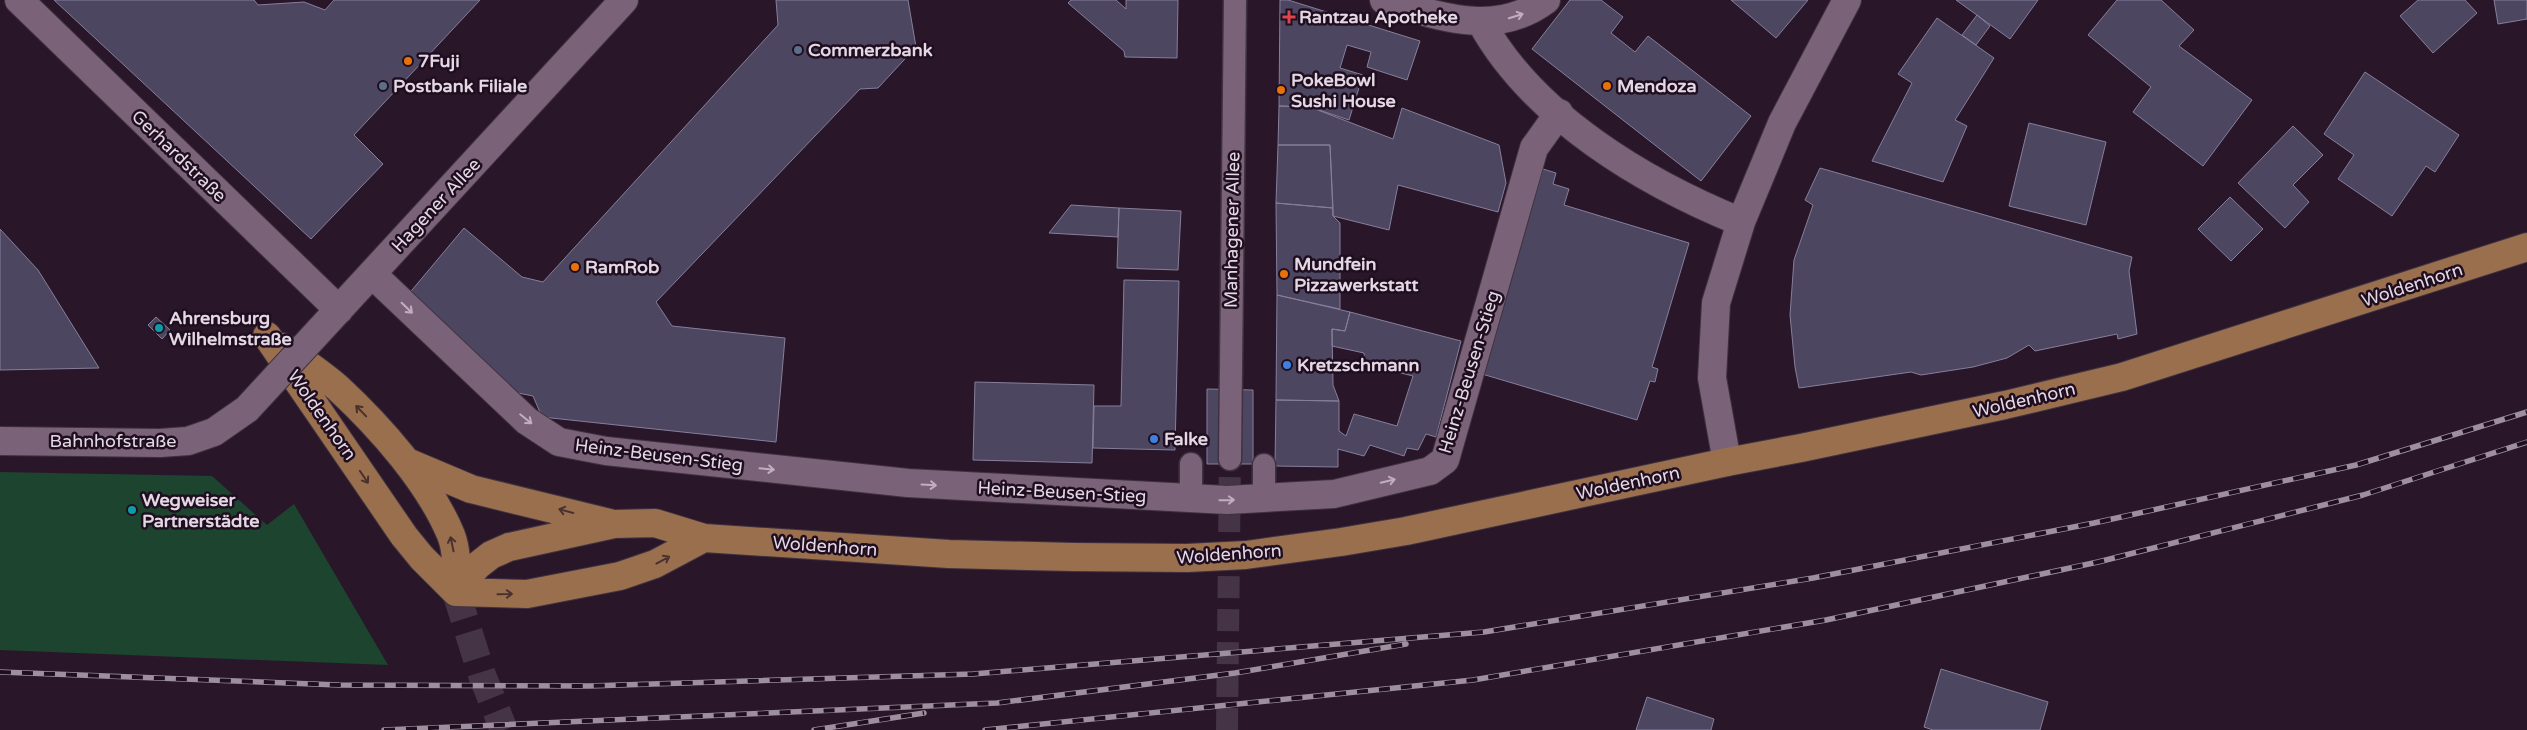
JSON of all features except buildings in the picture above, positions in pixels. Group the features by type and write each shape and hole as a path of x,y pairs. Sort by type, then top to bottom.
{"main road":[{"name":"Woldenhorn","path":"456,592 477,566 491,555 509,547 614,524 655,523 704,538 968,554 1134,559 1246,555 1406,530 2005,405 2122,377 2527,247"},
{"name":"Woldenhorn","path":"267,336 336,387 365,415 432,498 451,536 456,561 456,592 422,558 404,536 267,336"},
{"name":"Woldenhorn","path":"404,461 471,489 614,524"},
{"path":"456,592 527,594 620,576 655,564 704,538"}],"street":[{"name":"Gerhardstraße","path":"19,0 339,310"},
{"name":"Hagener Allee","path":"247,409 624,0"},
{"name":"Manhagener Allee","path":"1230,459 1234,0"},
{"path":"1384,0 1451,20 1482,22 1524,13 1546,0"},
{"path":"1726,462 1712,378 1712,349 1716,303 1741,222 1782,123 1847,0"},
{"path":"1482,22 1500,51 1516,71 1559,113 1619,160 1653,182 1741,222"},
{"name":"Heinz-Beusen-Stieg","path":"372,274 527,421 559,442 606,451 908,483 1191,499 1264,498 1334,494 1430,471 1445,460 1534,148 1559,113"},
{"name":"Bahnhofstraße","path":"0,441 160,443 188,441 220,428 247,409"},
{"path":"1191,464 1191,499"},
{"path":"1264,465 1264,498"}],"green space":[{"path":"0,472 212,476 267,525 294,504 388,665 0,650"}],"tunnel":[{"path":"1227,730 1230,459"},
{"path":"456,592 482,675 504,730"}],"railway":[{"path":"0,672 339,685 589,686 973,674 1484,632 1813,578 2094,523 2356,465 2527,412"},
{"path":"985,730 1473,680 1826,620 2098,562 2363,495 2527,442"},
{"path":"384,730 997,703 1235,673 1406,644"},
{"path":"814,730 924,713"}],"place":[{"name":"Rantzau Apotheke","path":"1289,17"},
{"name":"Commerzbank","path":"798,50"},
{"name":"7Fuji","path":"408,61"},
{"name":"Postbank Filiale","path":"383,86"},
{"name":"Mendoza","path":"1607,86"},
{"name":"PokeBowl Sushi House","path":"1281,90"},
{"name":"RamRob","path":"575,267"},
{"name":"Mundfein Pizzawerkstatt","path":"1284,274"},
{"name":"Ahrensburg Wilhelmstraße","path":"159,328"},
{"name":"Kretzschmann","path":"1287,365"},
{"name":"Falke","path":"1154,439"},
{"name":"Wegweiser Partnerstädte","path":"132,510"}]}
